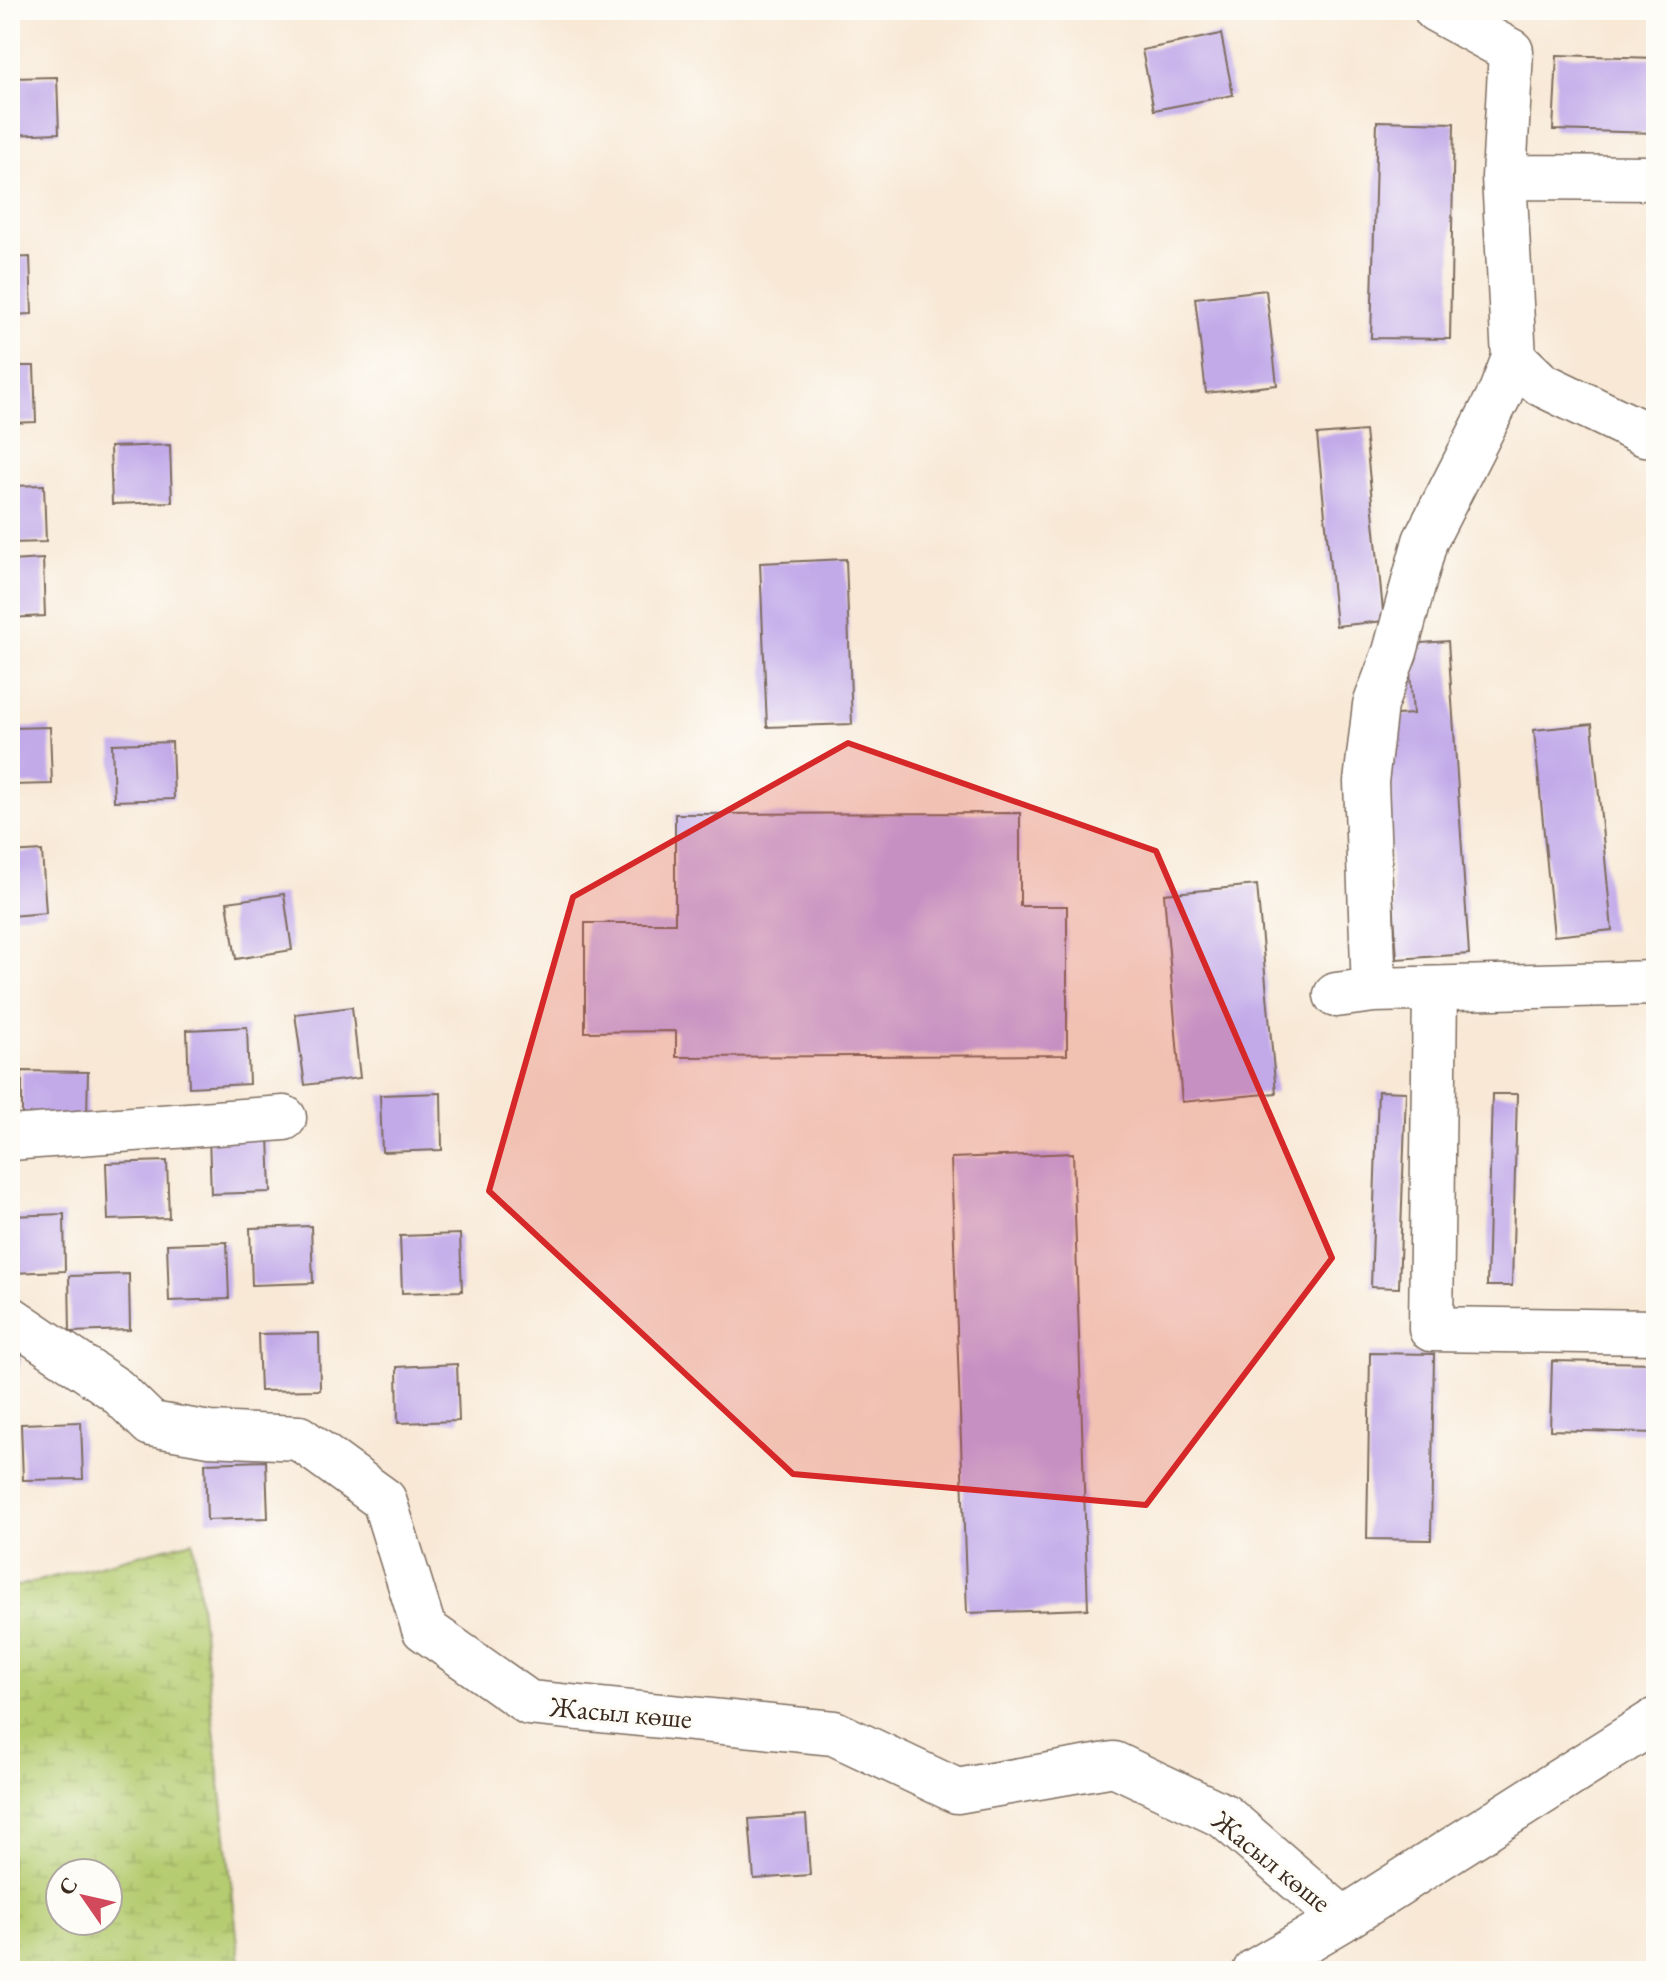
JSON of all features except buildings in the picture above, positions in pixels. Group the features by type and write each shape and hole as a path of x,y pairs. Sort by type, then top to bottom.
{"street":[{"path":"1436,10 1511,51 1504,177 1514,358 1500,394 1425,541 1395,652 1375,705 1366,782 1355,992 1656,983"},
{"path":"1504,177 1656,178"},
{"path":"1514,358 1541,384 1645,434 1656,435"},
{"path":"1435,989 1431,1329 1656,1332"},
{"path":"10,1138 284,1118"},
{"name":"Жасыл көше","path":"10,1318 116,1390 151,1424 210,1434 299,1438 384,1500 424,1629 529,1703 834,1733 957,1791 1114,1764 1224,1816 1343,1919"},
{"path":"1255,1971 1343,1919 1656,1720"}],"highlighted area":[{"path":"848,743 1156,851 1332,1258 1146,1505 793,1474 489,1191 573,897"}],"green space":[{"path":"193,1541 241,1971 10,1971 10,1588"}],"railway":[{"path":"1642,1971 1656,1963"}]}
